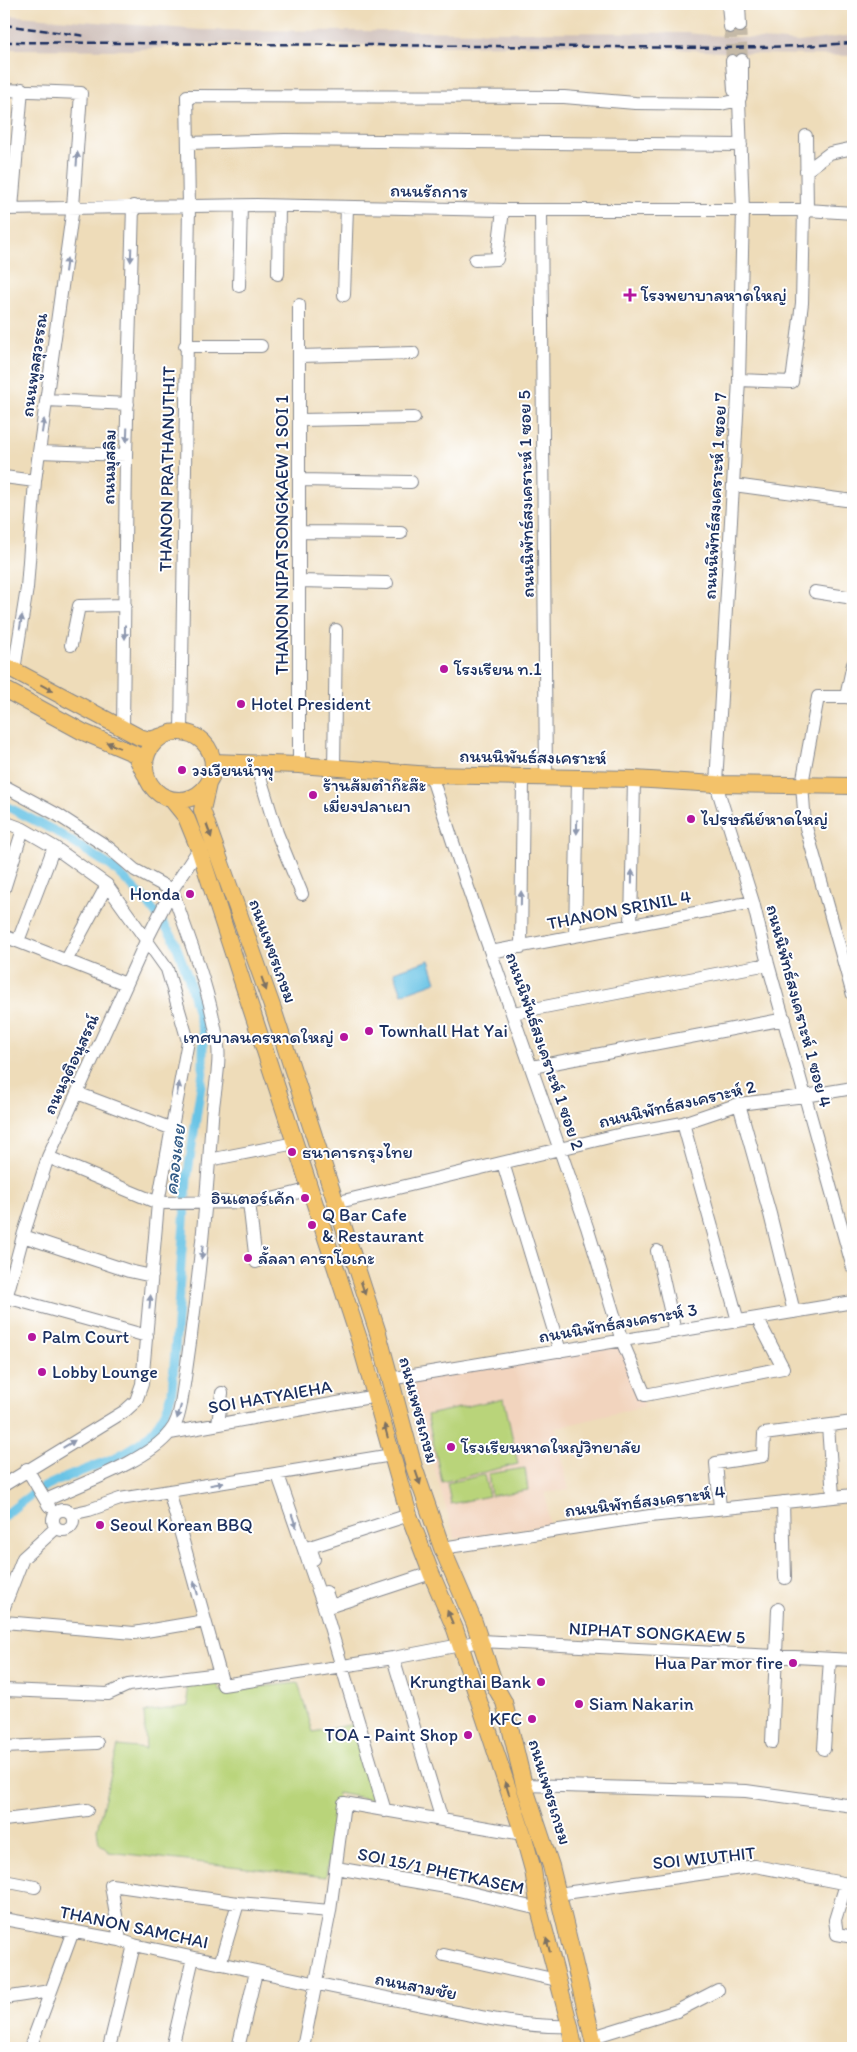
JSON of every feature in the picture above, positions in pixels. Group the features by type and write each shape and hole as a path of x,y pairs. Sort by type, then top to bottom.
{"main road":[{"path":"4,689 83,732 135,754 156,792 173,801 193,798 208,784 213,762 210,752 200,739 191,734 181,732 150,740 139,737 9,667"},
{"path":"146,776 144,764 147,753 153,743 163,736"},
{"name":"ถนนนิพันธ์สงเคราะห์","path":"213,762 300,765 431,775 634,779 716,784 853,786"},
{"name":"ถนนเพชรเกษม","path":"208,784 202,810 273,1008 378,1333 414,1467 442,1548 481,1641 496,1688 504,1702 524,1785 551,1866 592,2036"},
{"name":"ถนนเพชรเกษม","path":"173,801 186,817 199,849 359,1339 410,1514 431,1573 455,1629 523,1834 533,1870 539,1909 574,2048"},
{"path":"253,1015 273,1008"},
{"path":"359,1339 378,1333"},
{"path":"570,2026 592,2036"}],"street":[{"path":"728,4 735,26 740,4"},
{"name":"ถนนนิพัทธ์สงเคราะห์ 1 ซอย 7","path":"716,784 739,380 743,210 739,100 734,90 737,61"},
{"path":"4,90 22,89 8,208"},
{"name":"ถนนพูลสุวรรณ","path":"9,667 27,588 35,481 73,208 81,93 22,89"},
{"name":"THANON PRATHANUTHIT","path":"181,732 185,346 189,206 188,96 564,97 635,103 721,104 739,100"},
{"path":"739,380 792,382 802,303 806,210 806,136"},
{"path":"189,142 285,140 741,145"},
{"path":"806,171 830,153 850,148"},
{"name":"ถนนมุสลิม","path":"123,728 126,455 133,206"},
{"path":"239,286 241,206"},
{"path":"278,274 280,206"},
{"name":"ถนนรัถการ","path":"8,208 280,206 502,210 806,210 853,213"},
{"path":"344,295 347,207"},
{"path":"475,260 497,259 502,210"},
{"name":"ถนนนิพัทธ์สงเคราะห์ 1 ซอย 5","path":"541,210 546,778"},
{"name":"THANON NIPATSONGKAEW 1 SOI 1","path":"299,305 300,765"},
{"path":"185,346 261,346"},
{"path":"300,356 413,353"},
{"path":"47,400 128,404"},
{"path":"300,420 414,418"},
{"path":"39,452 126,455"},
{"path":"4,477 35,481"},
{"path":"300,480 411,482"},
{"path":"734,485 853,501"},
{"path":"300,532 401,533"},
{"path":"299,581 387,583"},
{"path":"815,592 853,598"},
{"path":"72,645 79,606 125,604"},
{"path":"334,768 336,630"},
{"path":"853,664 849,697 818,697 802,784 805,824 853,995"},
{"path":"256,764 278,832 302,894"},
{"name":"ถนนนิพันธ์สงเคราะห์ 1 ซอย 2","path":"431,775 587,1227 622,1341 645,1395 783,1368 757,1318"},
{"path":"520,947 523,778"},
{"path":"575,936 578,778"},
{"path":"631,926 634,779"},
{"name":"ถนนนิพัทธ์สงเคราะห์ 1 ซอย 4","path":"716,784 753,902 768,964 785,1019 853,1268"},
{"path":"4,786 58,815 110,848 135,870 172,890 207,989 219,1048 198,1291 181,1404 176,1421 170,1433 152,1449 134,1460 46,1500"},
{"path":"4,822 23,829 54,847 107,885 167,969 188,1041 170,1128 158,1203 147,1336 139,1396 132,1406 29,1472 4,1484"},
{"path":"4,889 23,829"},
{"path":"18,942 54,847"},
{"name":"ถนนจุติอนุสรณ์","path":"5,1302 23,1236 48,1157 147,939 172,890 199,849"},
{"path":"66,961 107,885"},
{"name":"THANON SRINIL 4","path":"491,952 753,902"},
{"path":"4,936 126,984"},
{"path":"513,1012 768,964"},
{"path":"532,1067 785,1019"},
{"name":"ถนนนิพัทธ์สงเคราะห์ 2","path":"335,1203 622,1134 683,1123 739,1104 853,1088"},
{"path":"77,1093 170,1128"},
{"path":"739,1104 770,1214 794,1312"},
{"path":"683,1123 738,1321"},
{"path":"209,1160 295,1142"},
{"path":"48,1157 158,1203 249,1202 268,1200 310,1189"},
{"path":"503,1162 560,1351"},
{"path":"249,1202 256,1262"},
{"path":"23,1236 129,1271 152,1276"},
{"path":"657,1251 675,1332"},
{"path":"5,1302 147,1336"},
{"name":"ถนนนิพัทธ์สงเคราะห์ 3","path":"390,1379 853,1302"},
{"path":"218,1424 222,1394"},
{"name":"SOI HATYAIEHA","path":"170,1433 376,1396"},
{"path":"720,1508 716,1463 763,1456 764,1434 853,1422"},
{"path":"828,1426 833,1496"},
{"path":"4,1607 23,1558 63,1520 120,1499 278,1475 392,1455"},
{"path":"29,1472 46,1500 63,1520"},
{"path":"278,1475 325,1610 340,1666 385,1812"},
{"path":"169,1491 222,1679"},
{"name":"ถนนนิพัทธ์สงเคราะห์ 4","path":"442,1548 650,1516 853,1495"},
{"path":"783,1502 785,1578"},
{"path":"410,1514 310,1547 331,1606 431,1573"},
{"path":"772,1742 778,1609"},
{"path":"4,1622 134,1633 205,1621"},
{"name":"NIPHAT SONGKAEW 5","path":"4,1690 108,1694 128,1685 222,1679 340,1666 481,1641 853,1660"},
{"path":"393,1658 442,1820"},
{"path":"824,1749 830,1659"},
{"path":"4,1747 97,1743"},
{"path":"524,1785 746,1791 853,1806"},
{"path":"303,2048 330,1911 344,1803 385,1812 523,1834"},
{"path":"4,1820 87,1810"},
{"name":"SOI WIUTHIT","path":"558,1894 755,1866 850,1885"},
{"name":"SOI 15/1 PHETKASEM","path":"336,1868 446,1887 539,1909"},
{"path":"4,1880 35,1887"},
{"path":"120,1940 111,1885 238,1903 330,1911"},
{"path":"850,1885 835,1920 836,1934 853,1938"},
{"path":"220,1964 238,1903"},
{"name":"THANON SAMCHAI","path":"4,1919 120,1940 134,1945 256,1972"},
{"path":"30,2048 73,1931"},
{"path":"109,2048 134,1945"},
{"path":"444,1955 558,1980"},
{"path":"172,2048 193,1958"},
{"path":"238,2048 256,1972"},
{"name":"ถนนสามชัย","path":"256,1972 496,2020 570,2026"},
{"path":"592,2036 677,2011 718,1990"},
{"path":"4,1998 50,1991"}],"shaded area":[{"path":"4,15 202,30 686,33 798,42 853,35 853,56 755,54 597,44 442,46 211,43 132,50 4,49"},
{"path":"621,1340 644,1406 556,1428 569,1490 546,1493 549,1525 455,1539 408,1378"}],"green space":[{"path":"504,1398 518,1464 442,1482 427,1415"},
{"path":"525,1468 528,1490 491,1496 488,1474"},
{"path":"484,1475 489,1496 451,1504 447,1483"},
{"path":"216,1679 220,1691 298,1683 313,1732 354,1724 379,1801 338,1793 326,1877 109,1852 99,1843 97,1829 118,1746 146,1749 144,1712 189,1706 186,1683"}],"water":[{"path":"429,960 436,982 402,994 394,972"}],"waterway":[{"name":"คลองเตย","path":"4,805 55,831 112,867 145,899 173,937 188,977 203,1033 203,1072 187,1179 172,1393 164,1414 153,1430 139,1443 105,1462 42,1488 4,1516"}],"tunnel":[{"path":"740,26 742,60"},
{"path":"730,27 732,61"}],"railway":[{"path":"4,25 86,36"},
{"path":"4,42 723,48 853,43"}],"place":[{"name":"โรงพยาบาลหาดใหญ่","path":"630,295"},
{"name":"โรงเรียน ท.1","path":"444,669"},
{"name":"Hotel President","path":"241,704"},
{"name":"วงเวียนน้ำพุ","path":"182,770"},
{"name":"ร้านส้มตำก๊ะส๊ะ เมี่ยงปลาเผา","path":"313,795"},
{"name":"ไปรษณีย์หาดใหญ่","path":"691,819"},
{"name":"Honda","path":"190,894"},
{"name":"Townhall Hat Yai","path":"369,1031"},
{"name":"เทศบาลนครหาดใหญ่","path":"344,1037"},
{"name":"ธนาคารกรุงไทย","path":"292,1152"},
{"name":"อินเตอร์เค้ก","path":"305,1198"},
{"name":"Q Bar Cafe & Restaurant","path":"312,1225"},
{"name":"ลั้ลลา คาราโอเกะ","path":"248,1258"},
{"name":"Palm Court","path":"32,1337"},
{"name":"Lobby Lounge","path":"42,1372"},
{"name":"โรงเรียนหาดใหญ่วิทยาลัย","path":"451,1447"},
{"name":"Seoul Korean BBQ","path":"100,1525"},
{"name":"Hua Par mor fire","path":"793,1663"},
{"name":"Krungthai Bank","path":"541,1682"},
{"name":"Siam Nakarin","path":"579,1704"},
{"name":"KFC","path":"532,1719"},
{"name":"TOA - Paint Shop","path":"468,1735"}]}
